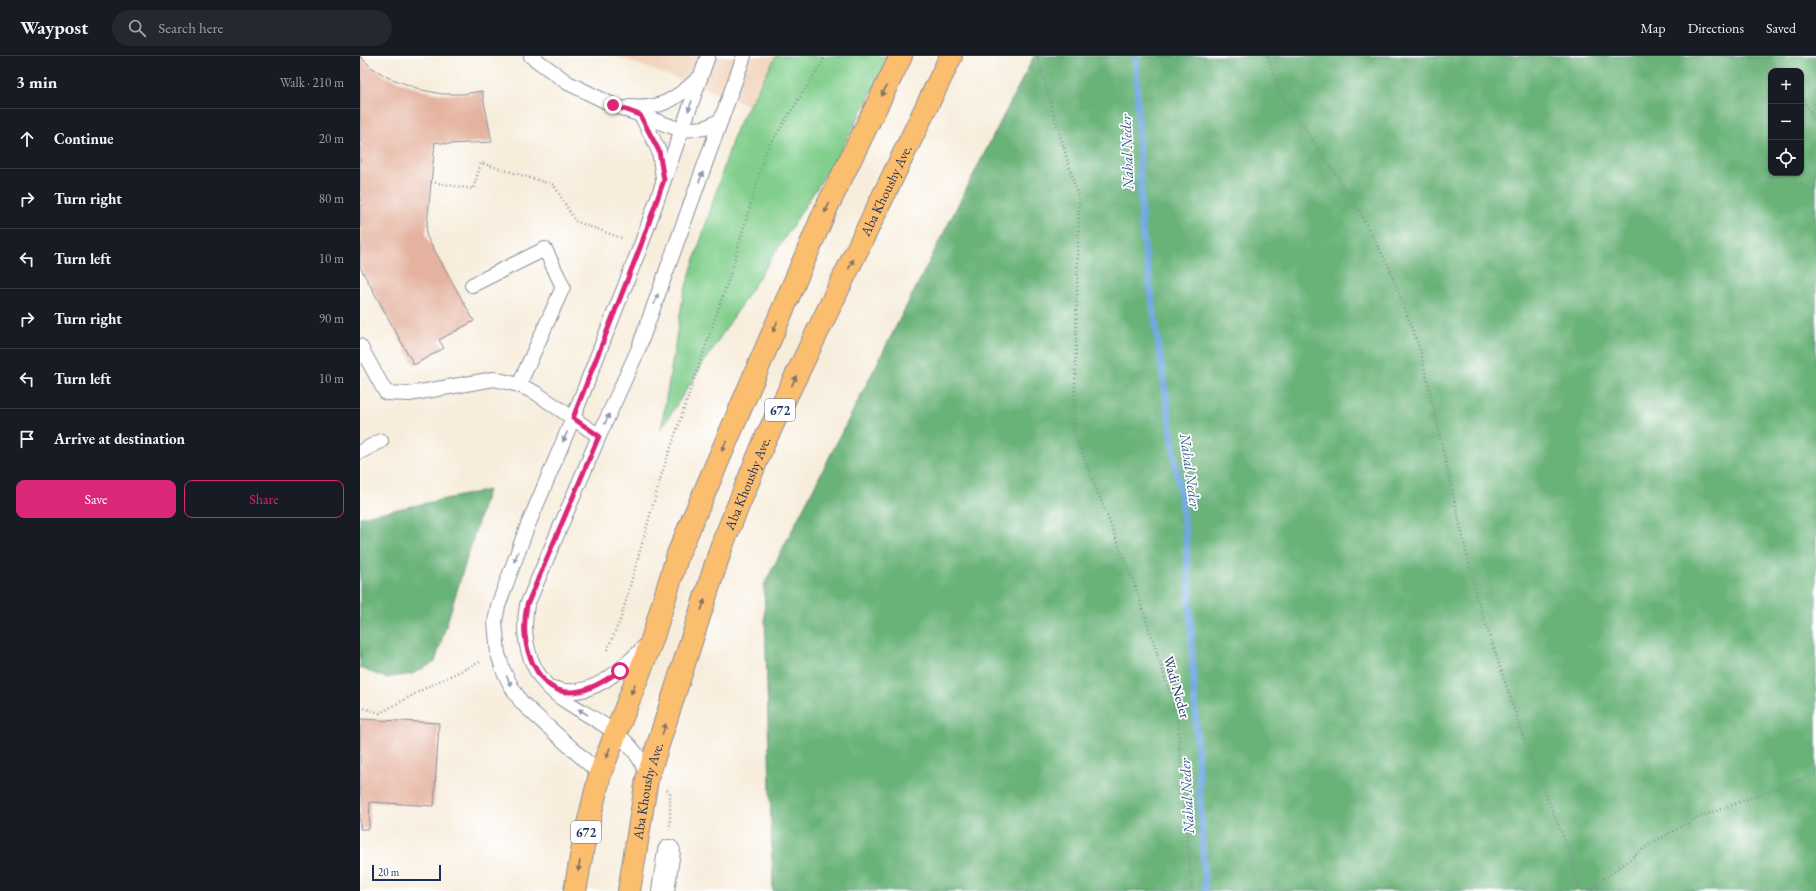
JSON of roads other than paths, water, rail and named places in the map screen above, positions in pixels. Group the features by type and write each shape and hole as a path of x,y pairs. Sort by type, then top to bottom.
{"main road":[{"name":"672","path":"575,891 584,841 600,774 652,640 678,554 825,211 901,56"},
{"name":"Aba Khoushy Ave.","path":"629,891 648,779 722,545 765,440 951,56"}],"street":[{"path":"663,891 669,851"}],"lane":[{"path":"532,56 568,83 613,105 682,130 705,128 721,120"},
{"path":"600,774 522,703 511,686 498,654 495,622 498,606 526,530 573,418 641,245 708,56"},
{"path":"648,779 641,759 636,751 616,733 566,702 550,686 533,663 527,650 524,622 527,605 599,436 638,350 744,56"},
{"path":"613,105 643,108 667,103 680,95 701,77"},
{"path":"640,115 659,151 664,180"},
{"path":"472,285 545,249 563,287 519,386"},
{"path":"360,346 386,393 409,394 494,379 519,386 536,393 599,436"},
{"path":"360,452 381,441"},
{"path":"550,686 570,692 598,685 620,671 652,640"}],"waterway":[{"name":"Nahal Neder","path":"1136,56 1142,230 1186,536 1205,891"}]}
